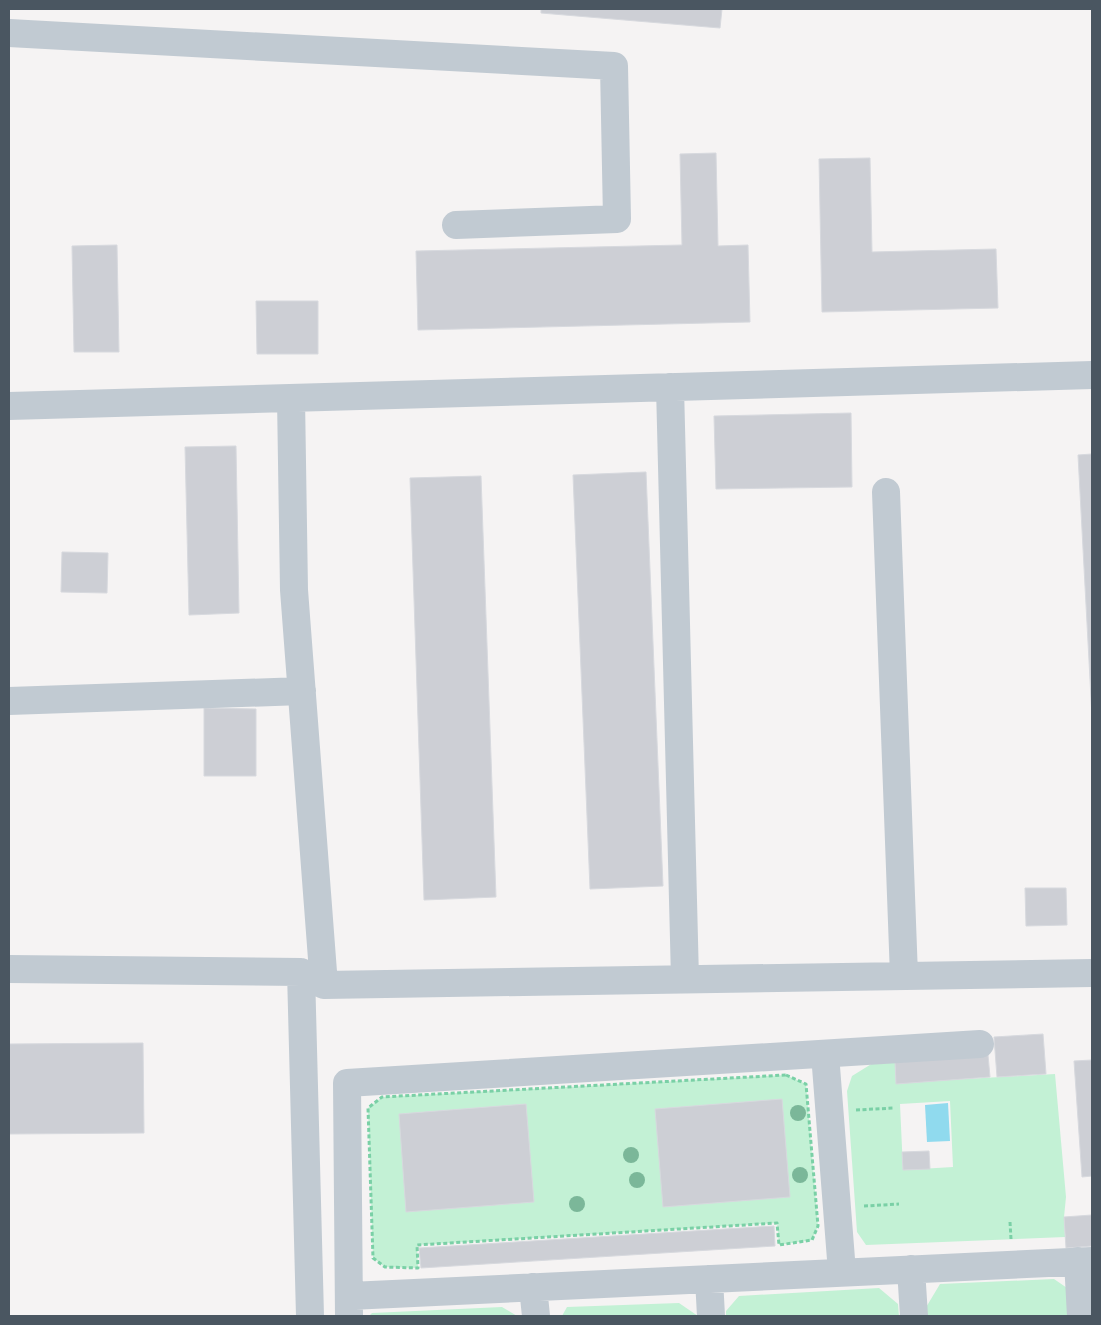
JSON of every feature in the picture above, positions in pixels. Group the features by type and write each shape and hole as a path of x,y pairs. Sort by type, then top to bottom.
{"lane":[{"path":"9,33 614,66 616,220 456,225"},
{"path":"9,406 1092,375"},
{"path":"670,387 685,980"},
{"path":"291,398 294,590 324,985"},
{"path":"886,492 904,976"},
{"path":"9,701 302,691"},
{"path":"9,969 301,972 324,985 1092,973"},
{"path":"301,972 310,1316"},
{"path":"980,1044 347,1083 350,1306 533,1287 1085,1261 1081,1316"},
{"path":"826,1054 842,1272"},
{"path":"911,1269 914,1316"},
{"path":"709,1279 711,1316"},
{"path":"533,1287 536,1316"}],"path":[{"path":"786,1075 806,1084 818,1226 812,1240 778,1246 777,1223 417,1245 418,1268 385,1267 373,1258 368,1108 382,1097 786,1075"}],"green space":[{"path":"895,1062 896,1083 1055,1074 1066,1197 1065,1237 866,1245 857,1232 847,1091 852,1076 873,1063","holes":["950,1101 953,1167 903,1170 900,1104"]},
{"path":"786,1075 806,1084 818,1226 812,1240 779,1245 777,1223 417,1245 418,1268 385,1267 373,1258 368,1108 382,1097"},
{"path":"1054,1279 1070,1290 1071,1316 925,1316 925,1309 940,1284"},
{"path":"879,1288 898,1304 899,1316 726,1316 726,1311 739,1296"},
{"path":"679,1303 698,1316 562,1316 567,1307"},
{"path":"502,1307 517,1316 369,1316 372,1313"}],"water":[{"path":"948,1103 950,1141 927,1142 925,1105"}],"building":[{"path":"541,9 722,9 720,28 541,13"},
{"path":"716,153 718,246 748,245 750,322 418,330 416,251 682,245 680,154"},
{"path":"870,158 872,252 996,249 998,308 822,312 819,159"},
{"path":"117,245 119,352 74,352 72,246"},
{"path":"256,301 318,301 318,354 257,354"},
{"path":"851,413 852,487 716,489 714,416"},
{"path":"236,446 239,613 189,615 185,447"},
{"path":"1092,454 1092,717 1078,455"},
{"path":"646,472 663,886 590,889 573,475"},
{"path":"481,476 496,897 424,900 410,478"},
{"path":"62,552 108,553 107,593 61,592"},
{"path":"204,708 256,709 256,776 204,776"},
{"path":"1025,888 1066,888 1067,925 1026,926"},
{"path":"1043,1034 1046,1074 997,1077 994,1037"},
{"path":"143,1043 144,1133 9,1134 9,1044"},
{"path":"988,1055 990,1077 896,1084 895,1062"},
{"path":"1092,1060 1092,1176 1082,1177 1074,1061"},
{"path":"782,1099 790,1197 663,1207 655,1109"},
{"path":"526,1104 534,1202 406,1212 399,1114"},
{"path":"929,1151 930,1169 903,1170 902,1152"},
{"path":"1092,1215 1092,1246 1066,1248 1064,1217"},
{"path":"774,1226 775,1246 421,1268 419,1248"}]}
